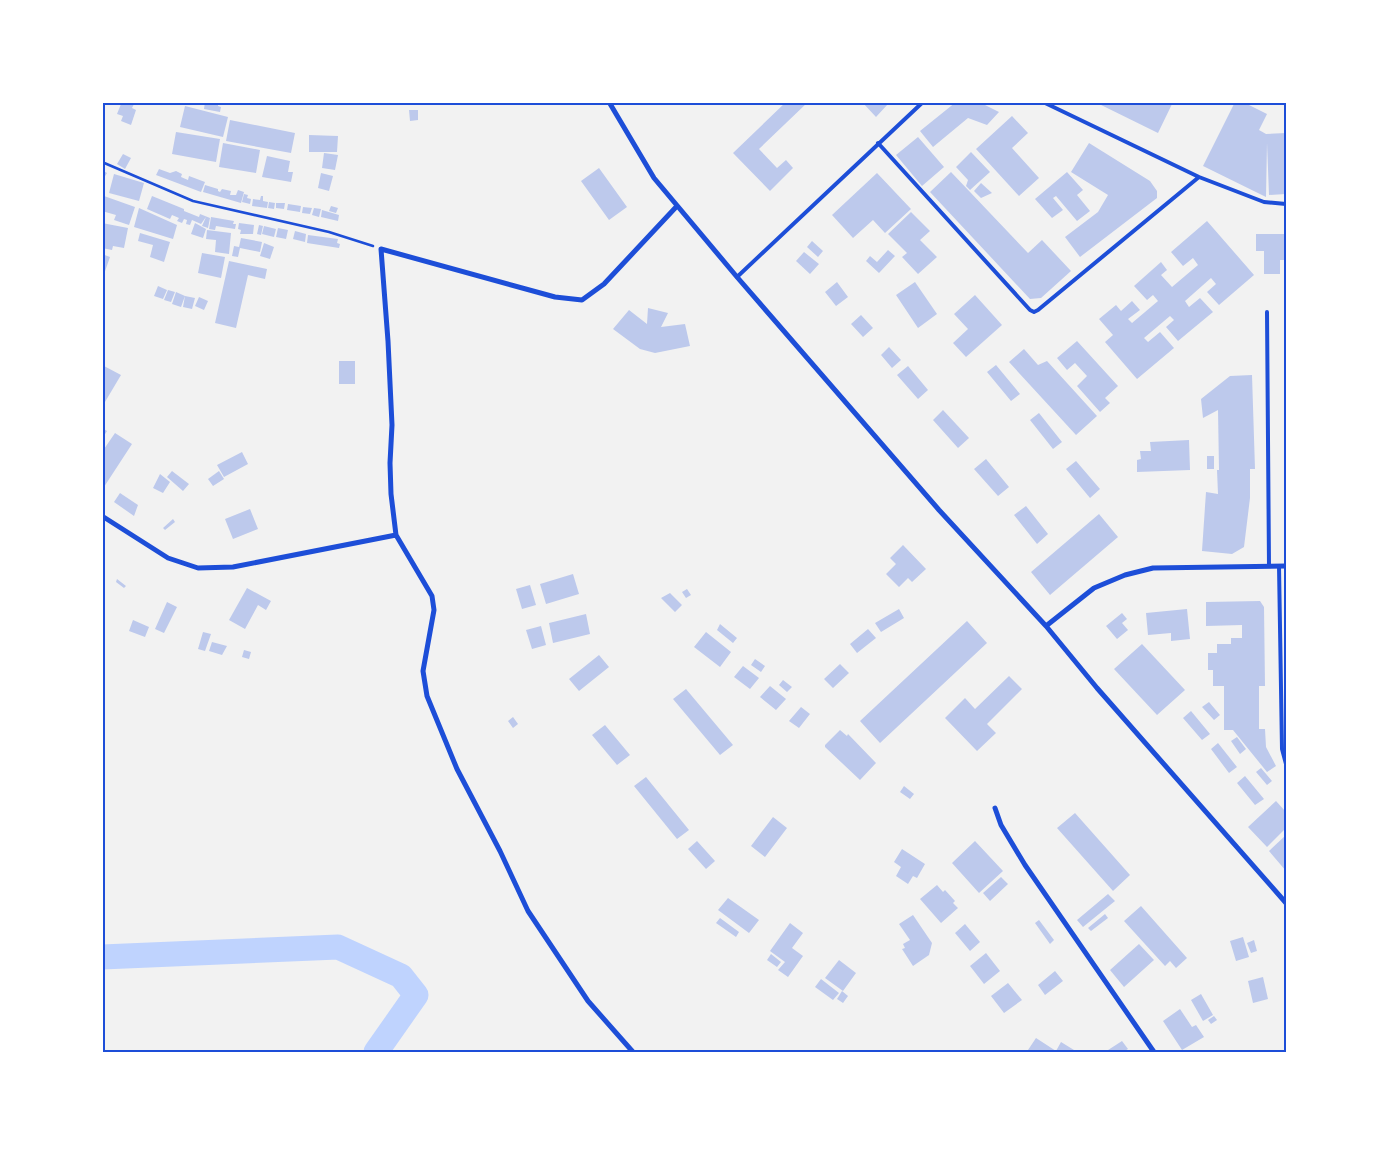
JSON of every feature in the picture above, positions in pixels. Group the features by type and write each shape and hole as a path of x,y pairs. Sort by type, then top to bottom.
{"street":[{"path":"609,102 654,178 737,277 939,510 1046,626 1097,688 1286,903"},
{"path":"633,1052 588,1001 528,911 500,851 457,769 427,696 423,670 434,610 432,596 396,535 391,494 392,425 381,249 555,297 582,300 604,284 677,206"},
{"path":"102,516 168,558 198,568 233,567 396,535"},
{"path":"1046,626 1094,588 1125,575 1153,568 1286,566"},
{"path":"995,808 1000,824 1025,865 1154,1052"}],"lane":[{"path":"737,277 924,102"},
{"path":"1043,102 1199,177 1264,202 1286,204"},
{"path":"878,143 1030,310 1034,312 1199,177"},
{"path":"1267,312 1269,566"},
{"path":"1279,566 1282,749 1286,764"}],"path":[{"path":"102,162 193,201 329,232 381,249"}],"building":[{"path":"126,102 134,104 132,108 136,110 131,125 121,121 123,116 117,114 121,104 124,105"},
{"path":"205,102 218,102 218,106 221,107 220,112 204,109"},
{"path":"786,102 808,102 759,149 777,168 786,160 793,168 770,191 733,153"},
{"path":"862,102 887,102 888,104 876,117"},
{"path":"956,102 979,102 999,112 987,125 968,118 933,147 920,131"},
{"path":"1095,102 1173,102 1158,133"},
{"path":"1235,102 1243,102 1267,114 1259,130 1266,134 1286,133 1286,194 1269,195 1267,143 1266,197 1203,166"},
{"path":"185,106 228,117 223,137 180,127"},
{"path":"409,110 418,110 418,120 410,121"},
{"path":"1012,116 1028,133 1012,148 1039,178 1019,196 976,149"},
{"path":"230,120 295,133 291,153 226,141"},
{"path":"176,132 220,139 216,162 172,154"},
{"path":"309,135 338,136 337,152 309,152"},
{"path":"918,137 944,167 922,186 896,155"},
{"path":"223,143 260,150 256,173 219,167"},
{"path":"1089,143 1150,181 1157,191 1157,198 1080,257 1065,237 1098,212 1108,195 1071,172"},
{"path":"971,152 990,172 970,190 966,186 968,180 956,167"},
{"path":"324,153 338,155 335,170 322,168"},
{"path":"123,154 131,158 125,169 117,164"},
{"path":"267,156 290,161 288,172 293,172 291,182 262,177"},
{"path":"599,168 627,207 609,220 581,181"},
{"path":"159,169 170,173 176,171 182,174 181,177 188,180 189,176 205,182 201,192 156,175"},
{"path":"102,170 107,173 102,181"},
{"path":"951,172 1028,253 1042,240 1071,271 1041,298 1030,299 930,192"},
{"path":"1067,172 1083,190 1077,195 1090,211 1077,221 1056,196 1053,198 1063,210 1052,218 1035,199"},
{"path":"321,173 333,176 329,191 318,188"},
{"path":"877,173 911,209 885,233 873,220 853,238 832,215"},
{"path":"114,174 144,183 139,201 109,193"},
{"path":"981,183 992,193 981,198 974,191"},
{"path":"205,185 218,189 220,192 222,189 231,191 230,195 236,195 238,190 244,192 241,203 203,192"},
{"path":"244,194 248,195 247,198 251,199 250,204 242,202"},
{"path":"104,196 135,207 129,225 114,220 116,215 102,211"},
{"path":"152,196 199,217 200,214 210,218 208,228 202,226 206,217 201,224 192,220 190,225 186,224 187,220 184,219 182,223 177,221 179,218 172,215 170,219 147,209"},
{"path":"261,196 263,196 263,201 268,202 267,208 252,206 253,199 260,200"},
{"path":"269,202 275,203 274,209 268,208"},
{"path":"276,203 285,203 284,209 276,208"},
{"path":"288,204 301,206 300,212 287,210"},
{"path":"331,206 338,208 336,213 329,211"},
{"path":"303,207 312,208 310,214 302,213"},
{"path":"139,208 177,225 173,239 134,227"},
{"path":"314,208 321,209 319,217 312,215"},
{"path":"322,210 339,215 338,221 321,217"},
{"path":"911,212 930,231 920,240 937,257 918,274 902,257 907,253 888,234"},
{"path":"211,217 234,221 233,224 236,224 235,229 216,226 215,230 209,229"},
{"path":"1207,221 1254,275 1219,305 1207,292 1216,284 1211,278 1185,301 1189,307 1200,298 1213,312 1178,341 1166,327 1174,320 1170,316 1144,338 1148,342 1160,332 1174,348 1137,379 1105,342 1113,335 1099,319 1116,305 1121,311 1132,301 1140,310 1128,319 1132,323 1158,301 1153,295 1147,300 1134,286 1161,262 1167,270 1161,275 1172,287 1198,265 1193,258 1183,266 1171,252"},
{"path":"102,223 128,228 124,248 113,246 112,250 102,248"},
{"path":"195,223 206,229 203,238 191,234"},
{"path":"239,223 254,225 253,234 240,234 241,230 238,229"},
{"path":"259,225 263,226 261,235 257,234"},
{"path":"264,226 276,229 274,237 262,234"},
{"path":"278,228 288,230 286,239 276,237"},
{"path":"207,230 231,233 229,254 215,252 216,240 206,239"},
{"path":"295,231 306,234 305,242 293,239"},
{"path":"140,233 170,242 164,262 150,257 153,245 138,241"},
{"path":"1256,234 1286,234 1286,260 1280,260 1280,274 1264,274 1264,251 1256,251"},
{"path":"308,235 338,239 339,248 307,243"},
{"path":"241,238 262,242 260,252 240,248 238,257 232,256 234,246 239,247"},
{"path":"812,241 823,251 818,257 807,247"},
{"path":"264,243 274,247 270,259 260,256"},
{"path":"888,250 895,256 879,273 866,261 870,256 877,262"},
{"path":"804,252 819,264 810,274 796,261"},
{"path":"202,253 225,257 221,278 198,273"},
{"path":"102,254 110,257 103,277 102,276"},
{"path":"229,261 267,269 265,279 248,275 236,328 215,323"},
{"path":"837,282 848,297 836,306 825,292"},
{"path":"915,282 937,314 918,328 896,295"},
{"path":"158,286 167,290 163,299 154,296"},
{"path":"168,290 175,292 171,302 164,300"},
{"path":"176,292 185,296 181,307 172,304"},
{"path":"975,295 1002,325 966,357 953,343 968,329 954,314"},
{"path":"185,296 195,298 192,309 183,307"},
{"path":"199,297 208,301 204,310 195,306"},
{"path":"648,308 668,313 661,327 685,324 690,346 655,353 640,349 613,329 629,310 647,324"},
{"path":"861,315 873,328 863,337 851,324"},
{"path":"1077,341 1118,386 1105,398 1110,403 1100,412 1077,386 1087,376 1075,363 1067,370 1057,358"},
{"path":"889,347 901,360 892,368 881,355"},
{"path":"1024,349 1038,365 1047,361 1097,416 1076,435 1009,362"},
{"path":"339,361 355,361 355,384 339,384"},
{"path":"996,365 1020,394 1011,401 987,372"},
{"path":"104,366 121,375 102,407 102,369"},
{"path":"908,366 928,390 918,399 897,375"},
{"path":"1252,375 1255,469 1250,469 1250,498 1244,547 1232,554 1202,551 1206,492 1218,494 1217,470 1219,470 1218,410 1203,418 1201,399 1230,376"},
{"path":"943,410 969,438 958,448 933,420"},
{"path":"1039,413 1062,442 1053,449 1030,420"},
{"path":"102,428 107,431 102,439"},
{"path":"115,433 132,444 102,490 102,452"},
{"path":"1189,440 1190,470 1137,472 1137,460 1141,459 1140,451 1151,451 1150,442"},
{"path":"242,452 248,464 224,477 217,465"},
{"path":"1207,456 1214,456 1214,469 1207,469"},
{"path":"986,459 1009,487 998,496 974,469"},
{"path":"1076,461 1100,489 1090,498 1066,469"},
{"path":"172,471 189,484 183,491 167,477"},
{"path":"219,471 224,479 213,486 208,479"},
{"path":"160,474 170,482 163,493 153,488"},
{"path":"120,493 138,505 134,516 114,502"},
{"path":"1026,506 1048,534 1037,544 1014,515"},
{"path":"250,509 258,529 233,539 225,519"},
{"path":"1099,514 1118,537 1050,595 1031,572"},
{"path":"173,519 175,522 165,530 163,528"},
{"path":"903,545 926,569 912,582 908,578 899,587 886,574 896,564 890,558"},
{"path":"573,574 579,594 546,604 540,584"},
{"path":"117,579 126,586 124,588 116,582"},
{"path":"530,585 536,605 522,609 516,589"},
{"path":"247,588 271,601 266,610 258,605 245,629 229,620"},
{"path":"687,589 691,595 686,598 682,592"},
{"path":"670,593 682,605 675,612 661,598"},
{"path":"1260,601 1264,607 1265,686 1259,686 1259,729 1265,729 1266,747 1276,766 1267,772 1233,730 1224,730 1224,686 1213,686 1213,670 1208,670 1208,653 1217,653 1217,644 1231,644 1231,638 1242,638 1242,625 1206,626 1206,602"},
{"path":"167,602 177,607 164,633 155,629"},
{"path":"899,609 904,618 881,632 875,623"},
{"path":"1187,609 1190,639 1171,641 1171,633 1148,635 1146,613"},
{"path":"1122,613 1127,619 1122,623 1128,630 1117,639 1106,626"},
{"path":"586,614 590,634 553,643 549,623"},
{"path":"133,620 149,627 145,637 129,631"},
{"path":"967,621 987,643 880,743 860,721"},
{"path":"720,624 737,638 733,643 717,630"},
{"path":"541,626 546,645 532,649 526,630"},
{"path":"868,629 876,638 857,653 850,644"},
{"path":"203,632 211,634 205,651 198,649"},
{"path":"706,632 731,652 720,667 694,647"},
{"path":"212,642 227,646 222,655 209,651"},
{"path":"1142,644 1185,690 1157,715 1114,669"},
{"path":"244,650 251,652 249,659 242,657"},
{"path":"599,655 609,667 579,691 569,679"},
{"path":"755,659 765,666 761,672 751,665"},
{"path":"840,664 849,673 833,688 824,679"},
{"path":"743,666 759,678 750,689 734,677"},
{"path":"1009,676 1022,689 987,724 996,733 977,751 945,718 965,698 975,709"},
{"path":"783,680 792,687 787,692 779,685"},
{"path":"770,686 786,699 776,710 760,697"},
{"path":"686,689 733,745 720,755 673,699"},
{"path":"1209,702 1220,715 1214,720 1202,707"},
{"path":"801,707 810,714 799,728 789,721"},
{"path":"1191,711 1210,734 1202,740 1183,718"},
{"path":"513,717 518,724 513,728 508,721"},
{"path":"605,725 630,755 617,765 592,735"},
{"path":"840,730 847,736 848,734 876,763 860,780 825,747"},
{"path":"1237,737 1246,749 1240,754 1231,741"},
{"path":"1218,743 1237,767 1229,773 1211,749"},
{"path":"1261,768 1272,781 1267,785 1256,772"},
{"path":"1245,776 1264,799 1255,805 1237,783"},
{"path":"646,777 689,830 677,839 634,786"},
{"path":"904,786 914,794 910,799 900,792"},
{"path":"1276,801 1286,812 1286,828 1267,847 1248,827"},
{"path":"1075,813 1130,875 1113,891 1057,828"},
{"path":"773,817 787,828 765,857 751,846"},
{"path":"1286,835 1286,871 1269,851"},
{"path":"697,841 715,861 706,869 688,849"},
{"path":"975,841 1003,871 979,893 952,863"},
{"path":"902,849 925,864 917,878 913,876 908,884 896,876 901,867 894,862"},
{"path":"1001,877 1008,884 990,901 983,893"},
{"path":"937,885 943,892 945,890 955,901 953,903 958,908 941,923 920,899"},
{"path":"1108,894 1115,901 1083,927 1077,920"},
{"path":"728,898 759,920 749,933 718,910"},
{"path":"1141,906 1187,958 1176,968 1170,961 1165,966 1124,921"},
{"path":"1105,914 1108,918 1091,931 1088,928"},
{"path":"913,915 932,943 929,955 913,966 902,949 905,948 903,944 910,940 899,924"},
{"path":"720,918 739,932 736,937 716,923"},
{"path":"1039,920 1054,940 1050,944 1035,923"},
{"path":"790,923 803,933 792,948 803,956 788,977 778,970 785,962 770,951"},
{"path":"965,924 980,942 970,951 955,933"},
{"path":"1243,937 1249,957 1236,961 1230,941"},
{"path":"1254,940 1257,951 1251,953 1247,943"},
{"path":"1139,944 1154,960 1124,987 1110,970"},
{"path":"986,953 1000,971 984,984 970,966"},
{"path":"771,954 781,962 777,967 767,960"},
{"path":"839,960 856,973 843,991 825,978"},
{"path":"1055,971 1063,981 1045,995 1038,985"},
{"path":"1263,977 1268,999 1253,1003 1248,981"},
{"path":"821,979 839,993 833,1000 815,987"},
{"path":"1008,983 1022,1000 1004,1013 991,996"},
{"path":"842,991 848,996 843,1003 837,999"},
{"path":"1201,994 1213,1015 1203,1021 1191,1000"},
{"path":"1180,1009 1192,1027 1196,1025 1204,1037 1182,1050 1163,1021"},
{"path":"1214,1016 1217,1020 1211,1024 1208,1020"},
{"path":"1036,1038 1056,1051 1061,1042 1074,1050 1072,1052 1032,1052 1028,1050"},
{"path":"1122,1041 1128,1049 1123,1052 1105,1052"}],"waterway":[{"path":"102,957 338,947 401,976 416,995 376,1052"}]}
